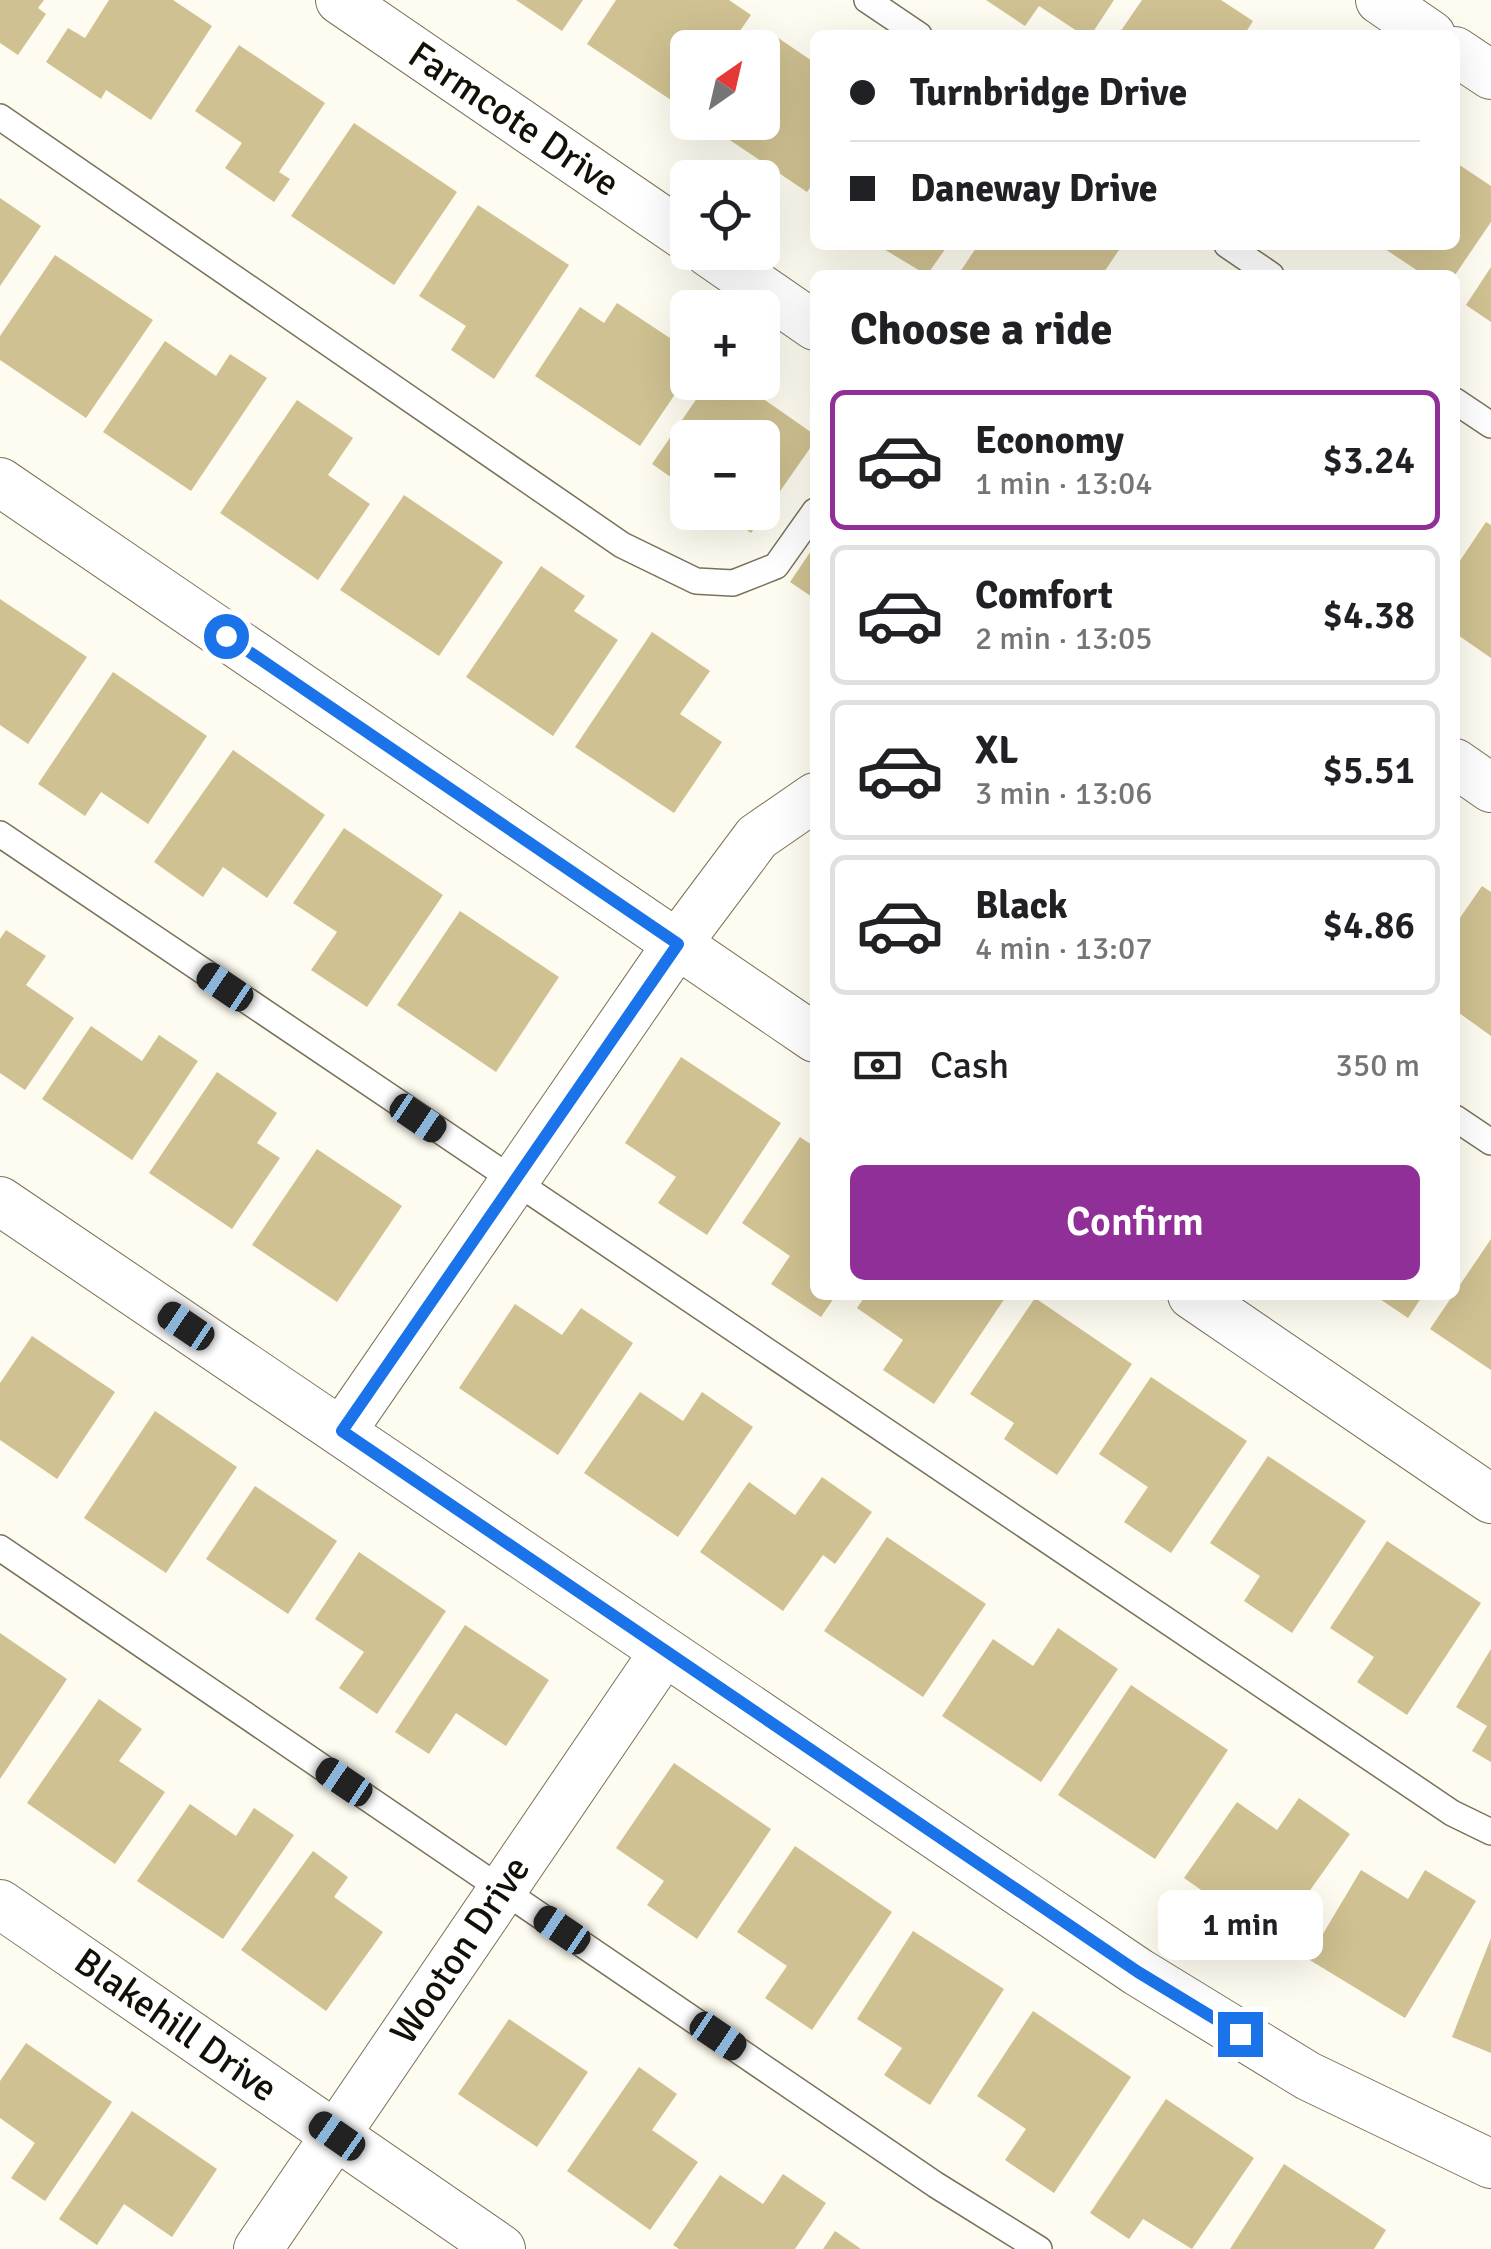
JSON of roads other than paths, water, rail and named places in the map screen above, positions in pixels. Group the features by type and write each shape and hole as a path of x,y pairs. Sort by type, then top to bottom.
{"street":[{"name":"Farmcote Drive","path":"340,0 670,226"},
{"path":"1380,0 1425,30"},
{"path":"1460,54 1491,75"},
{"path":"734,270 810,323"},
{"path":"0,482 810,1035"},
{"path":"1460,766 1491,788"},
{"path":"342,1431 678,944 757,837 810,800"},
{"path":"0,1200 1138,1972 1308,2076 1491,2164"},
{"path":"1199,1300 1491,1499"},
{"name":"Wooton Drive","path":"258,2249 664,1652"},
{"name":"Blakehill Drive","path":"0,1904 501,2249"}],"lane":[{"path":"868,0 912,30"},
{"path":"0,117 622,545 696,581 733,584 776,566 810,518"},
{"path":"1234,250 1264,270"},
{"path":"1460,404 1491,425"},
{"path":"0,834 1452,1813 1491,1832"},
{"path":"1460,1121 1491,1142"},
{"path":"0,1548 904,2163 1039,2249"}]}
